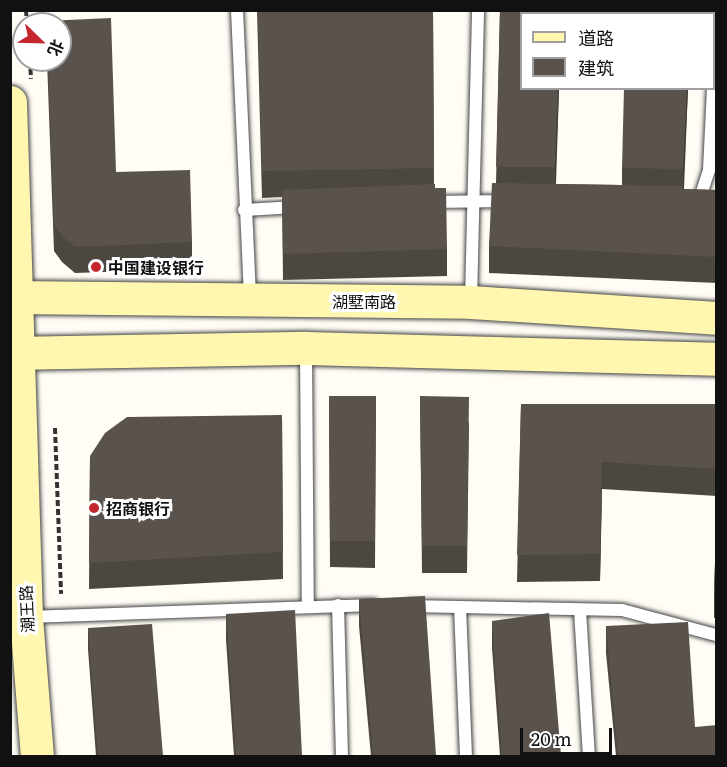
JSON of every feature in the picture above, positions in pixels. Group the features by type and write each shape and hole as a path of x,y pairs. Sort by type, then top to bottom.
{"main road":[{"name":"潮王路","path":"10,102 15,353 26,617 37,756"},
{"name":"湖墅南路","path":"14,297 471,302 717,318"},
{"path":"15,353 306,348 717,359"}],"lane":[{"path":"237,10 244,210 250,300"},
{"path":"471,302 471,201 478,10"},
{"path":"715,54 717,22"},
{"path":"688,204 700,204 710,170 713,90"},
{"path":"411,203 517,201"},
{"path":"244,210 316,207"},
{"path":"306,348 308,605"},
{"path":"26,617 308,605 622,610 717,635"},
{"path":"338,605 342,756"},
{"path":"460,607 466,756"},
{"path":"579,610 589,756"}],"building":[{"path":"258,10 433,10 434,168 262,171"},
{"path":"500,10 561,10 561,12 520,12 520,90 558,90 555,167 496,167"},
{"path":"626,10 709,10 709,12 626,12"},
{"path":"111,18 116,172 190,170 192,242 75,247 62,236 54,225 48,72 72,72 72,20"},
{"path":"624,90 687,90 683,169 622,168"},
{"path":"492,183 682,186 682,189 717,190 717,257 489,246"},
{"path":"435,184 435,188 446,188 447,249 283,254 282,190"},
{"path":"329,396 376,396 375,541 330,541"},
{"path":"420,396 469,397 467,546 422,546"},
{"path":"521,404 717,404 717,469 602,462 600,554 517,555"},
{"path":"282,415 283,552 89,563 90,456 105,433 127,417"},
{"path":"717,506 717,592 714,592"},
{"path":"425,596 436,756 373,756 359,599"},
{"path":"295,610 302,756 236,756 226,614"},
{"path":"549,613 561,756 502,756 492,621"},
{"path":"688,622 695,727 717,725 717,756 618,756 606,626"},
{"path":"152,624 163,756 98,756 88,628"}],"place":[{"name":"中国建设银行","path":"96,267"},
{"name":"招商银行","path":"94,508"}]}
